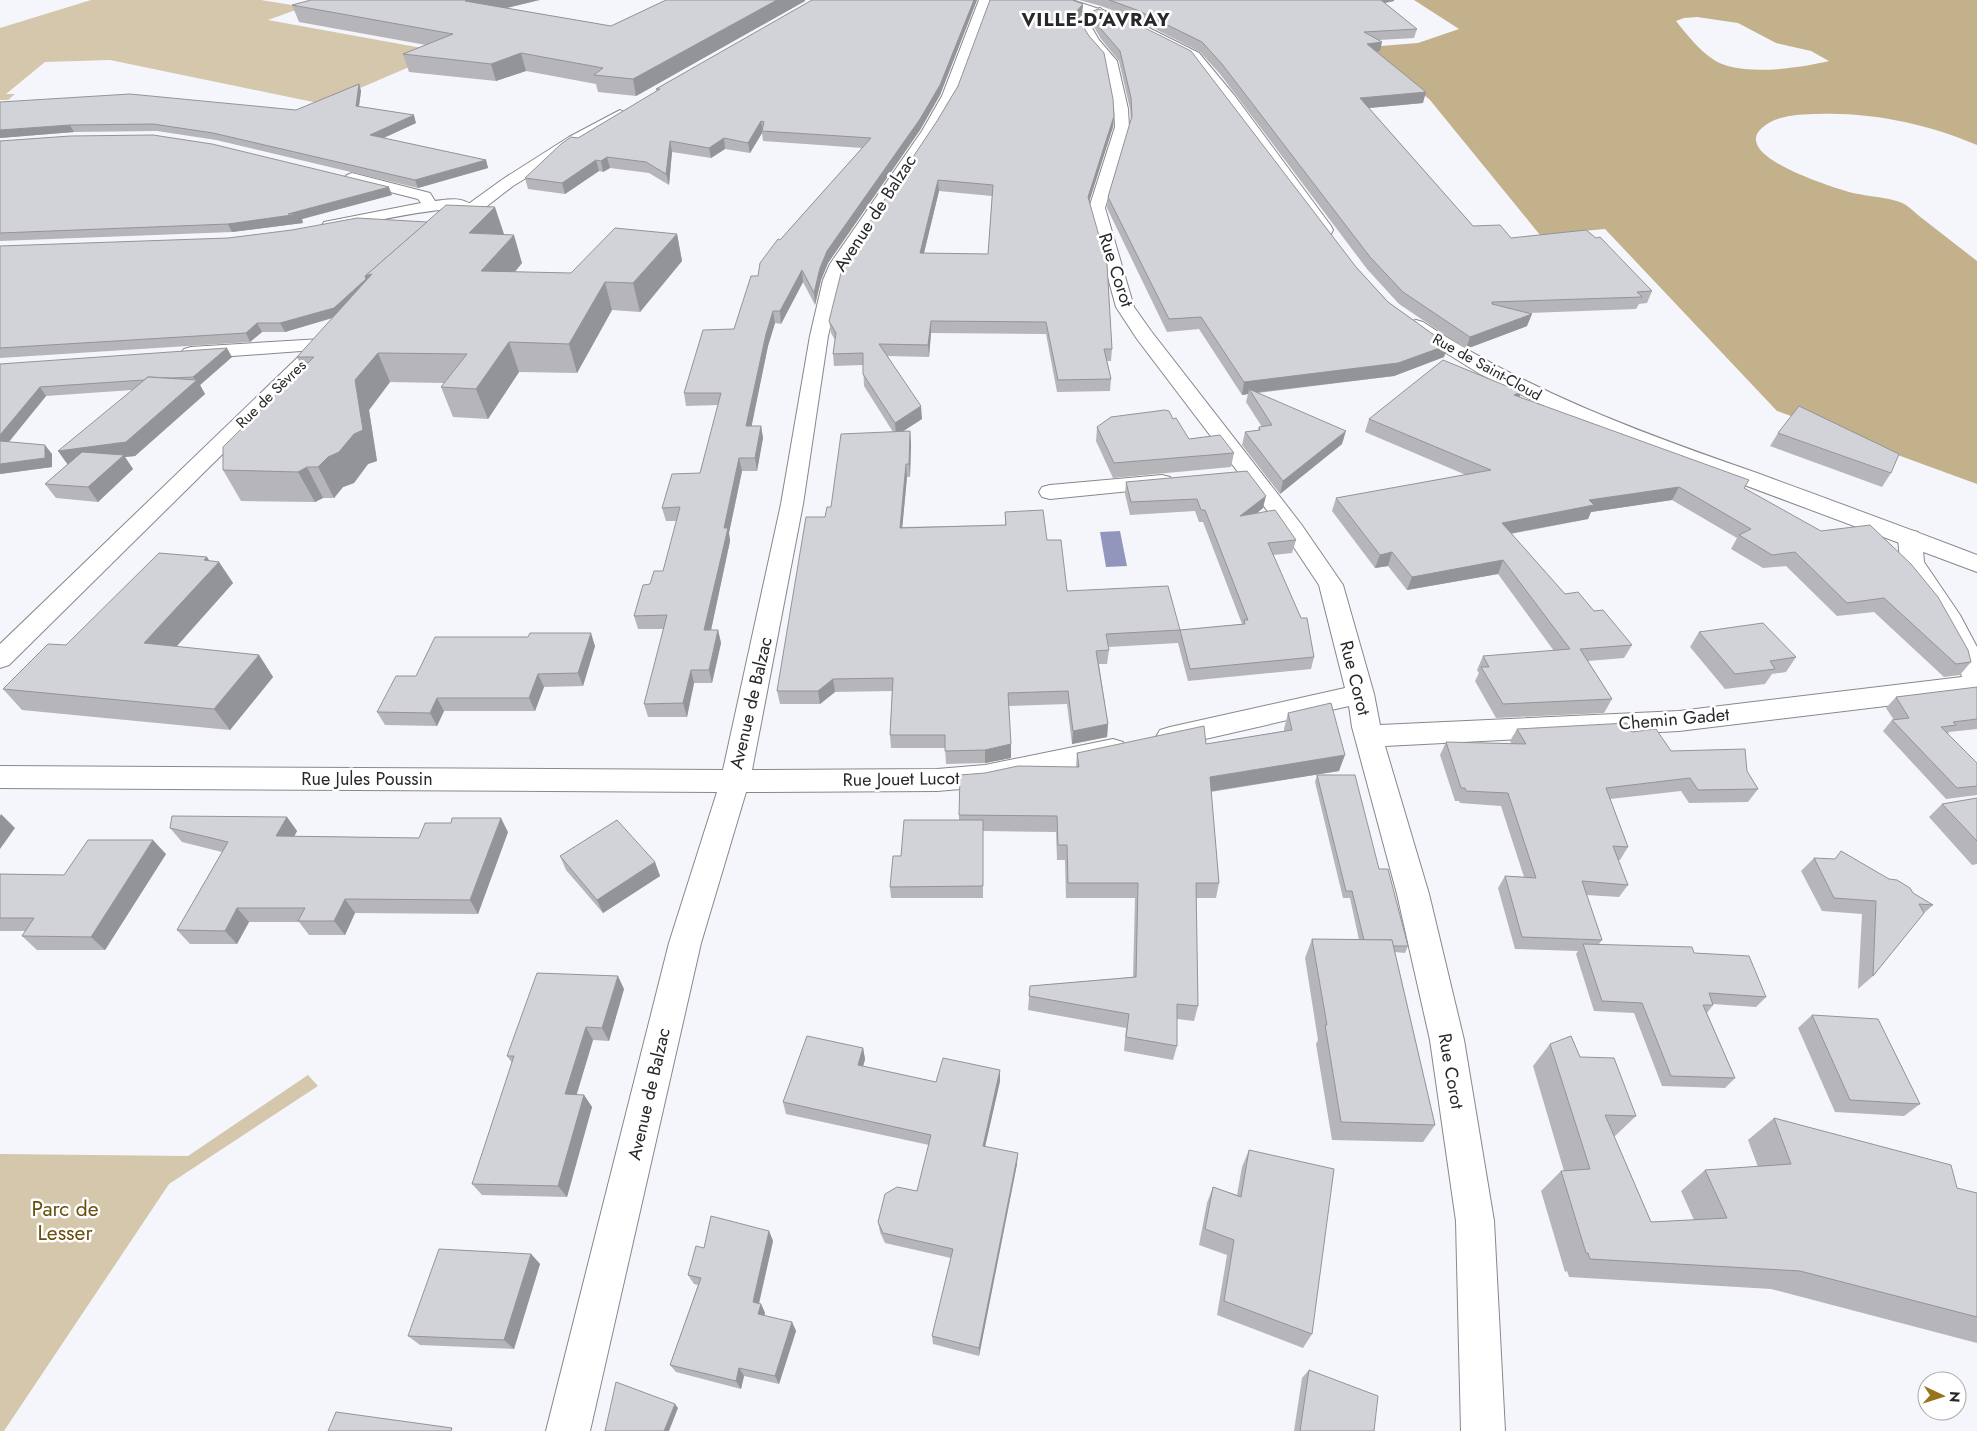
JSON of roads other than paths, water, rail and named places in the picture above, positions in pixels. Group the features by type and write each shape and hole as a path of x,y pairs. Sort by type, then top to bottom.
{"street":[{"name":"Avenue de Balzac","path":"568,1431 685,943 725,816 743,748 770,620 792,504 819,336 832,280 839,264 929,131 949,96 985,0"},
{"path":"1060,0 1100,12 1146,31 1195,56 1229,98 1335,242"},
{"name":"Rue Corot","path":"1100,12 1086,16 1082,21 1094,42 1111,60 1122,127 1097,208 1125,307 1241,475 1293,530 1331,585 1413,894 1447,1040 1475,1221 1483,1431"},
{"path":"427,245 468,210 529,168 634,107"},
{"path":"342,176 424,196 431,206"},
{"path":"313,228 431,206 448,211 468,210"},
{"name":"Rue de Saint-Cloud","path":"1400,314 1449,350 1530,394 1636,437 1885,527 1977,564"},
{"name":"Rue de Sèvres","path":"0,659 342,325"},
{"path":"176,354 321,345"},
{"path":"1050,492 1184,480"},
{"path":"1910,537 1912,562 1951,621 1969,657 1977,681"},
{"name":"Chemin Gadet","path":"1370,736 1679,721 1977,685"},
{"name":"Rue Jouet Lucot","path":"733,781 938,780 976,777 1139,744 1360,694"},
{"name":"Rue Jules Poussin","path":"0,776 733,781"}],"water":[{"path":"1120,531 1127,566 1106,567 1100,532"}],"district":[{"name":"VILLE-D'AVRAY","path":"1096,19"}],"park label":[{"name":"Parc de Lesser","path":"65,1221"}]}
